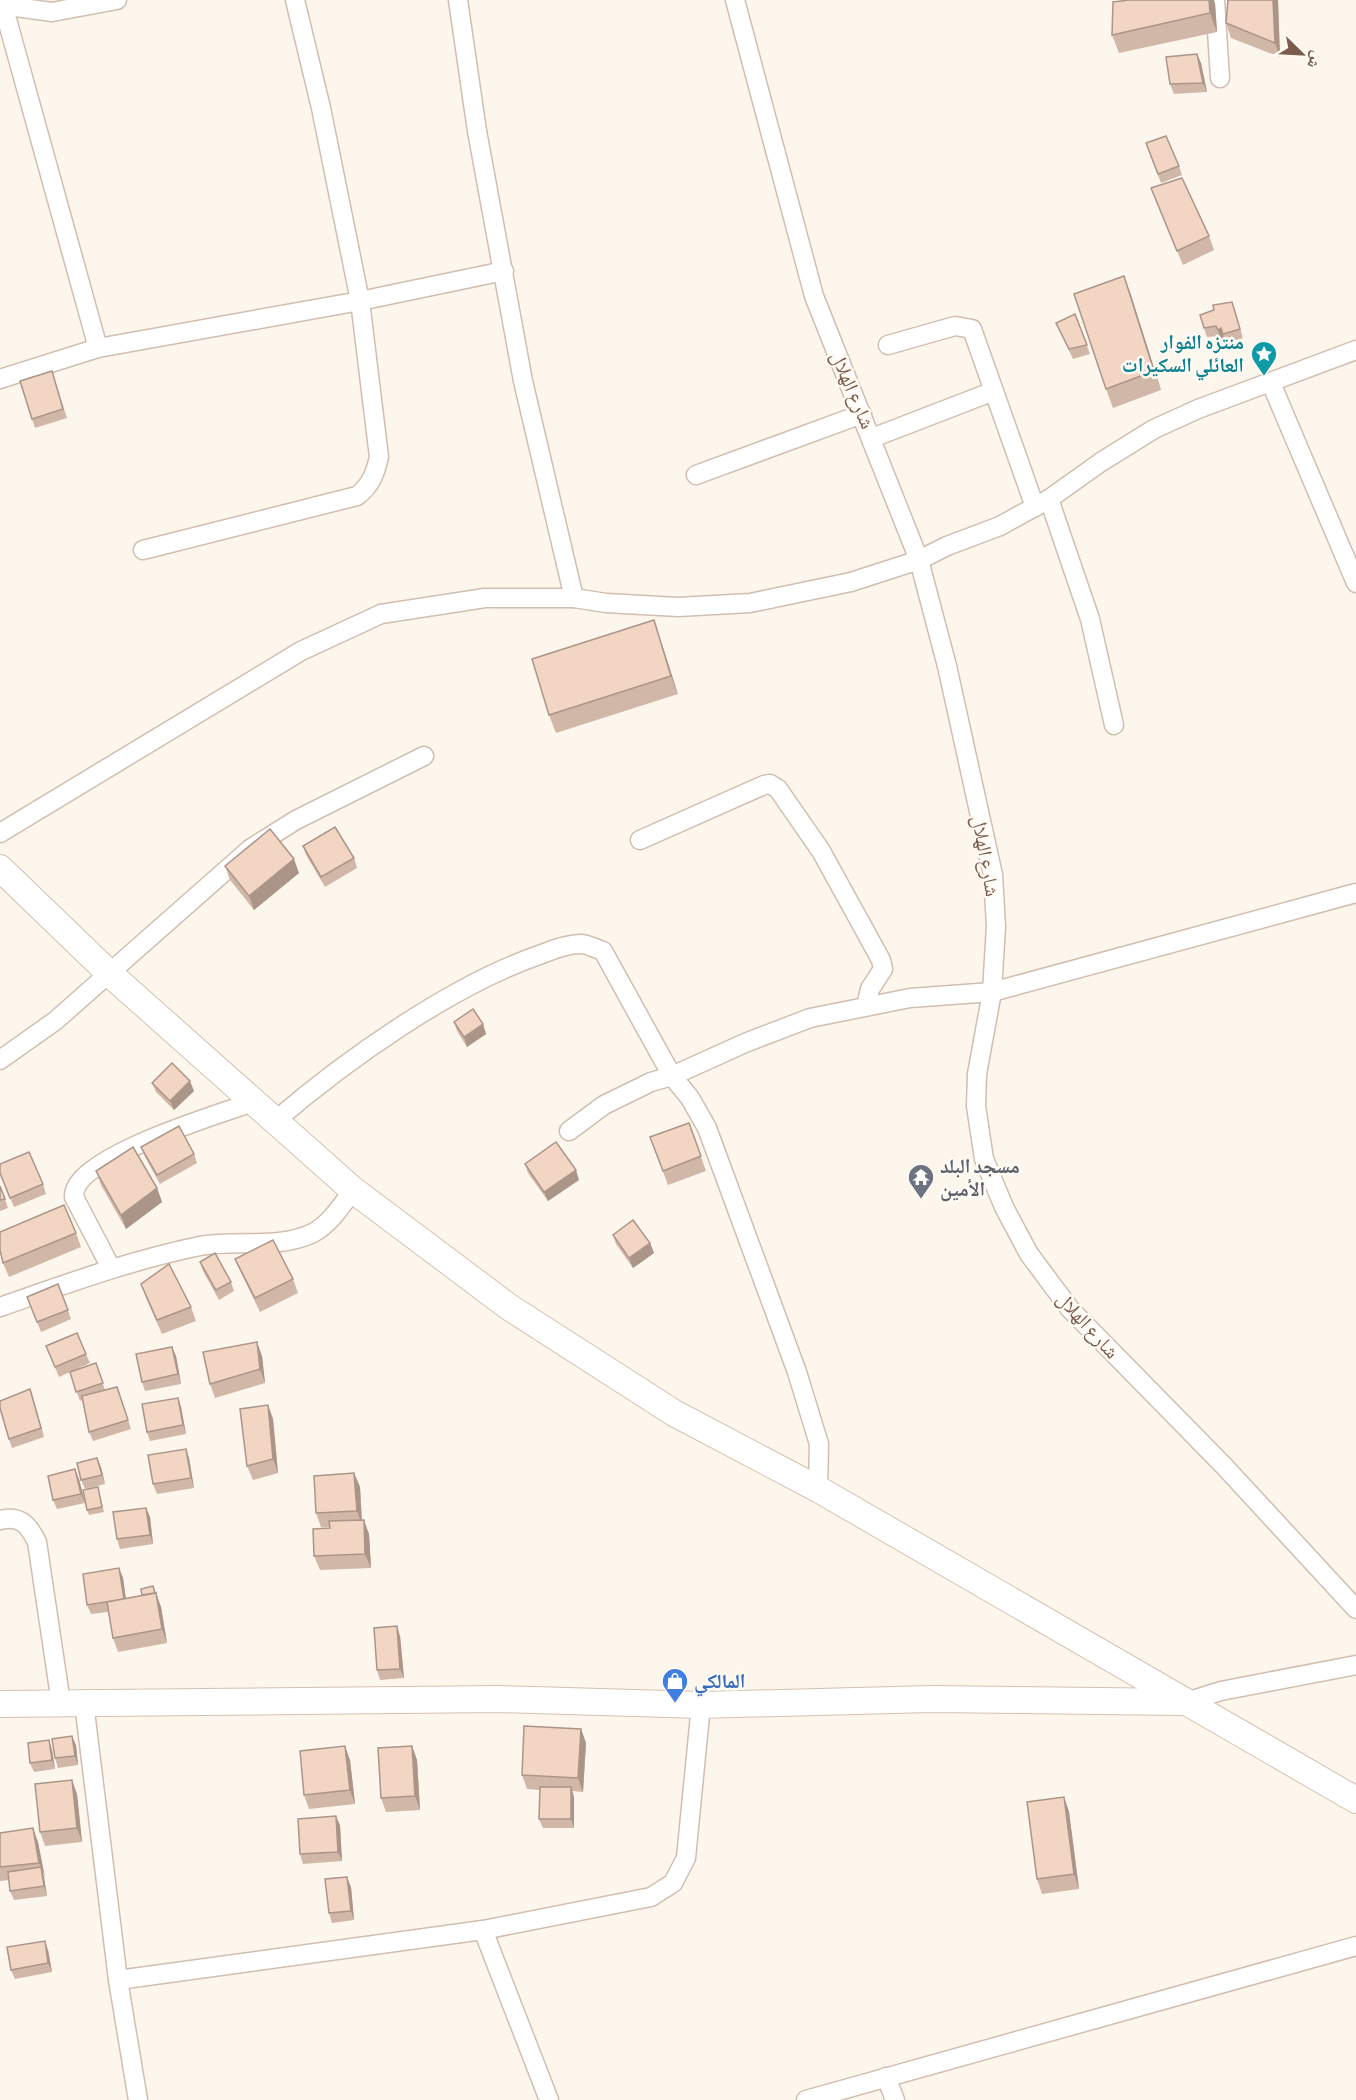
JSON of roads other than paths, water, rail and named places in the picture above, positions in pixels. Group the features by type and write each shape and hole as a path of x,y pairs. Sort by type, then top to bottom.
{"street":[{"path":"98,348 2,5 52,12 117,0"},
{"path":"143,550 357,496 369,486 376,472 379,457 360,301 321,108 295,0"},
{"path":"458,0 477,131 523,381 574,598"},
{"name":"شارع الهلال","path":"735,0 814,296 919,560 946,666 993,875 996,926 992,992 977,1074 976,1106 984,1159 1029,1254 1070,1309 1225,1467 1356,1609"},
{"path":"1215,0 1220,78"},
{"path":"0,379 98,348 360,301 504,271"},
{"path":"888,345 955,326 972,329 994,391 1090,619 1114,725"},
{"path":"0,833 301,651 381,614 485,598 574,598 606,603 678,607 750,603 851,582 919,560 946,546 1000,526 1042,503 1154,429 1198,409 1356,350"},
{"path":"1271,383 1356,583"},
{"path":"872,438 994,391"},
{"path":"696,475 862,414"},
{"path":"0,1060 55,1021 250,849 296,820 424,756"},
{"path":"640,840 764,785 778,789 821,851 881,960 883,969 870,989 866,1006"},
{"path":"0,868 110,974 353,1190 509,1307 674,1413 818,1489 1356,1800"},
{"path":"569,1131 604,1105 651,1082 672,1076 810,1018 910,998 992,992 1356,893"},
{"path":"275,1121 354,1061 446,999 518,962 567,945 584,943 603,951 672,1076 690,1098 707,1128 797,1372 819,1444 818,1489"},
{"path":"111,1268 74,1197 74,1191 80,1182 122,1150 253,1102"},
{"path":"0,1307 111,1268 204,1245 285,1242 314,1232 332,1217 353,1190"},
{"path":"0,1520 13,1517 28,1525 37,1542 72,1703 138,2100"},
{"path":"0,1704 497,1699 701,1705 931,1699 1186,1702 1232,1689 1356,1665"},
{"path":"118,1980 483,1930 651,1897 673,1883 686,1858 701,1705"},
{"path":"483,1930 549,2100"},
{"path":"806,2100 1356,1946"},
{"path":"886,2078 895,2100"}],"place":[{"name":"منتزه الفوار العائلي السكيرات","path":"1264,377"},
{"name":"مسجد البلد الأمين","path":"921,1200"},
{"name":"المالكي","path":"675,1704"}]}
